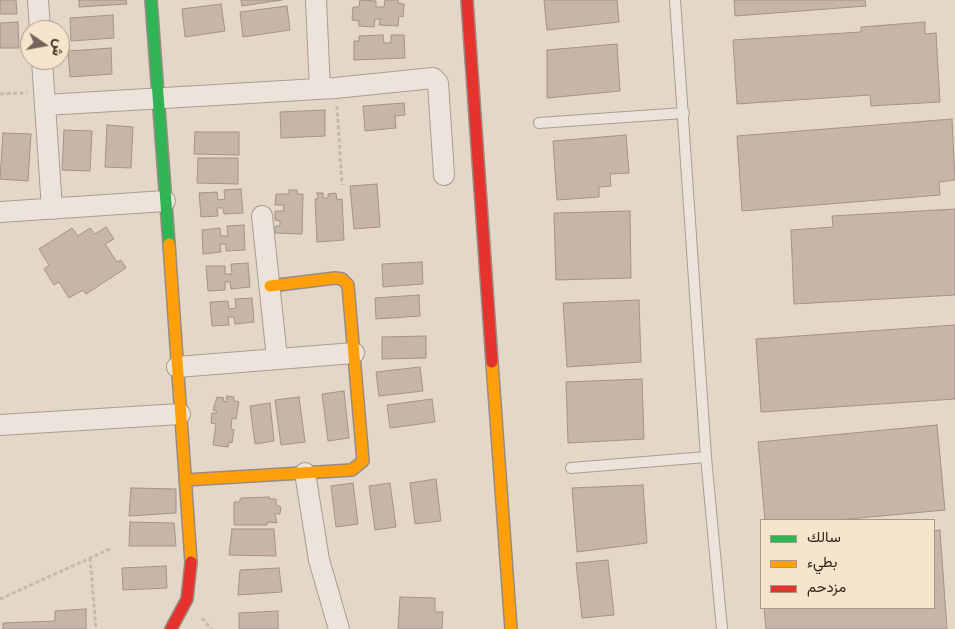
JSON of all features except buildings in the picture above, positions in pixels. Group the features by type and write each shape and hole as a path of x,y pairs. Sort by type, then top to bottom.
{"street":[{"path":"38,0 39,20"},
{"path":"152,0 191,575 186,599 171,629"},
{"path":"316,0 328,88"},
{"path":"467,0 511,629"},
{"path":"43,70 52,209"},
{"path":"44,99 158,98 328,88 433,78 438,83 444,175"},
{"path":"0,212 165,201"},
{"path":"262,216 277,358"},
{"path":"185,480 352,470 363,461 348,285 342,279 335,278 270,286"},
{"path":"177,367 354,353"},
{"path":"0,425 180,414"},
{"path":"305,473 319,560 338,629"}],"lane":[{"path":"675,0 706,457 722,629"},
{"path":"539,123 684,113"},
{"path":"571,468 706,457"}],"path":[{"path":"328,88 342,185"},
{"path":"0,94 44,99"},
{"path":"0,599 112,548"},
{"path":"90,558 96,629"}],"traffic: fast":[{"path":"151,0 169,244"}],"traffic: slow":[{"path":"169,244 191,562"},
{"path":"185,480 352,470 363,461 348,285 342,279 335,278 270,286"},
{"path":"492,362 511,629"}],"traffic: jam":[{"path":"467,0 492,362"},
{"path":"171,629 187,599 191,562"}]}
